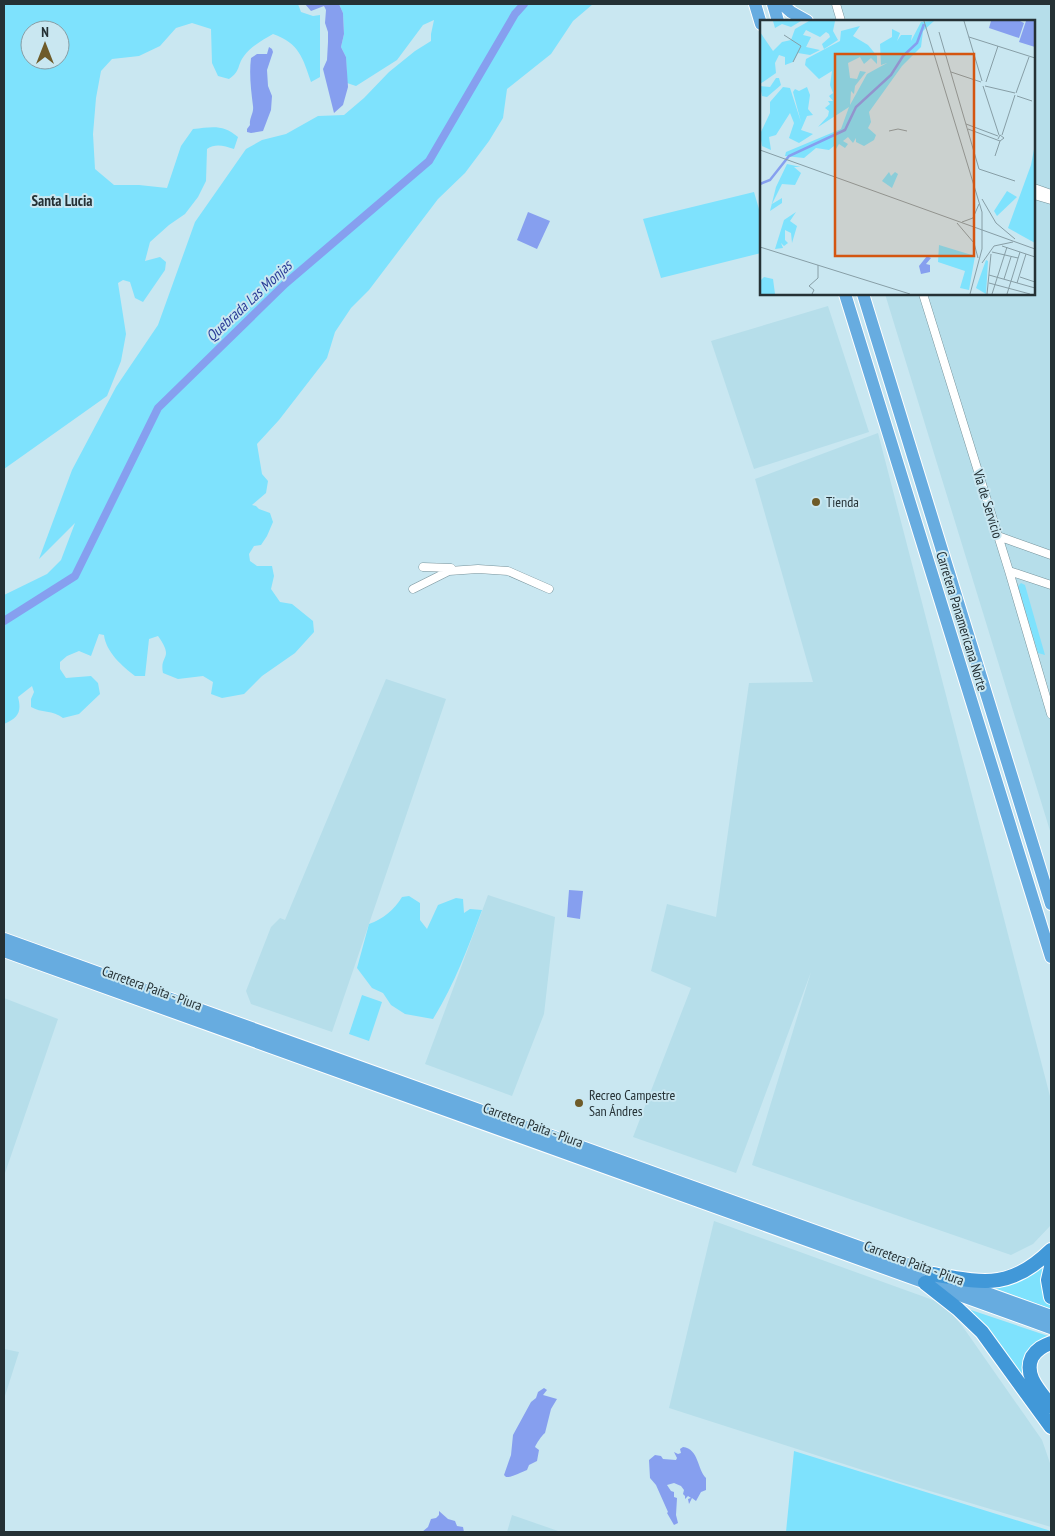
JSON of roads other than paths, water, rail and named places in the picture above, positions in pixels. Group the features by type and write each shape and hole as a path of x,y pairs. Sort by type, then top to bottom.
{"highway":[{"path":"755,4 760,21"},
{"path":"773,4 778,20"},
{"path":"782,4 805,20"},
{"name":"Carretera Panamericana Norte","path":"844,295 1051,957"},
{"name":"Carretera Panamericana Norte","path":"862,295 1051,904"},
{"path":"860,346 877,340"},
{"path":"992,768 1008,763"},
{"name":"Carretera Paita - Piura","path":"4,939 230,1019 929,1278 1051,1328"},
{"name":"Carretera Paita - Piura","path":"4,951 929,1278 1051,1316"},
{"path":"929,1278 1001,1280 1028,1269 1051,1250"},
{"path":"1051,1267 1048,1280 1051,1297"},
{"path":"929,1278 982,1332 1051,1427"},
{"path":"1051,1343 1037,1351 1029,1369 1034,1384 1051,1406"}],"street":[{"path":"836,4 841,20"},
{"path":"1035,188 1051,194"},
{"path":"1035,195 1051,200"},
{"name":"Vía de Servicio","path":"923,295 1009,571 1051,714"},
{"path":"998,536 1051,555"},
{"path":"424,567 508,571 549,589"},
{"path":"413,589 438,575 461,569"},
{"path":"1009,571 1051,585"}],"waterway":[{"name":"Quebrada Las Monjas","path":"4,621 75,576 158,408 285,284 429,161 515,14 524,4"}],"place":[{"name":"Tienda","path":"816,502"},
{"name":"Recreo Campestre San Ándres","path":"579,1103"}],"district":[{"name":"Santa Lucia","path":"62,201"}]}
